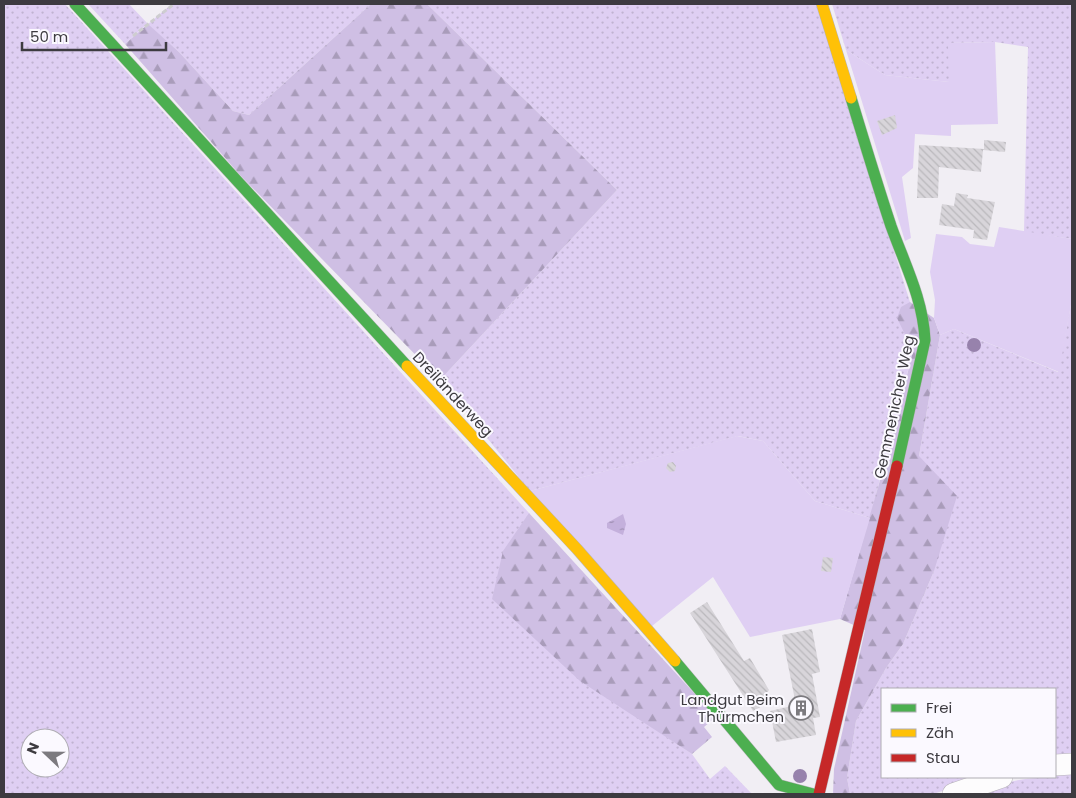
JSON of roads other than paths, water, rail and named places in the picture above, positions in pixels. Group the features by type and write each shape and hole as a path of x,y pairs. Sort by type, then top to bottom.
{"street":[{"name":"Dreiländerweg","path":"75,4 235,181 577,549 720,713 779,785 813,794"},
{"name":"Gemmenicher Weg","path":"819,794 840,694 884,522 925,340 925,316 912,275 892,227 822,4"},
{"path":"1056,766 1072,764"},
{"path":"952,794 999,778"}],"water":[{"path":"623,514 626,524 623,535 607,528 607,523"}],"place":[{"name":"Landgut Beim Thürmchen","path":"801,708"}]}
